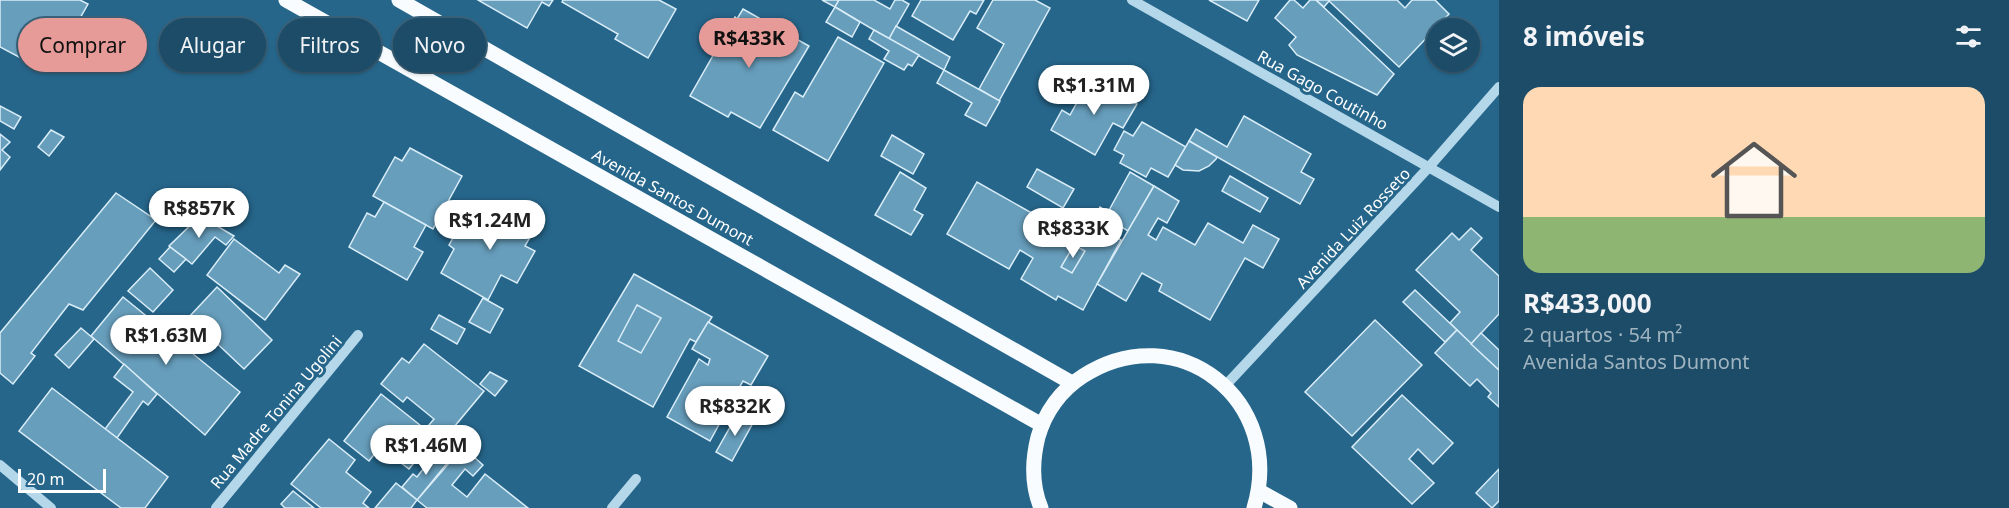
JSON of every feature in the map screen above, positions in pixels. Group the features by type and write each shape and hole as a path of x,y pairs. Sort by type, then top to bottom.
{"main road":[{"name":"Avenida Santos Dumont","path":"286,0 1042,424"},
{"path":"399,0 1072,383"},
{"path":"1041,508 1036,496 1032,460 1042,424 1055,402 1072,383 1100,365 1132,356 1166,357 1198,367 1225,386 1248,416 1260,452 1259,491 1254,508"},
{"path":"1259,491 1290,508"}],"street":[{"name":"Rua Gago Coutinho","path":"1132,0 1499,207"},
{"name":"Avenida Luiz Rosseto","path":"1225,386 1430,167 1499,87"},
{"name":"Rua Madre Tonina Ugolini","path":"216,508 358,335"},
{"path":"0,465 51,508"},
{"path":"612,508 636,479"}],"building":[{"path":"0,0 80,0 88,4 80,18 18,18 18,57 0,47"},
{"path":"478,0 553,0 549,6 542,2 527,28"},
{"path":"563,0 659,0 676,9 648,58 615,39 618,34 562,2"},
{"path":"822,0 839,0 835,7"},
{"path":"839,0 874,0 890,9 895,0 902,0 909,4 889,39 835,7"},
{"path":"921,0 984,0 976,14 970,11 953,40 912,16"},
{"path":"993,0 1035,0 1050,8 999,101 979,89 1004,44 977,28"},
{"path":"1209,0 1259,0 1247,21"},
{"path":"1290,0 1294,0 1303,8 1310,0 1316,0 1394,74 1377,95 1297,55 1289,45 1296,37 1275,18"},
{"path":"1316,0 1397,0 1405,8 1412,0 1435,0 1449,14 1445,18 1426,18 1426,38 1399,67 1329,1 1324,7"},
{"path":"835,7 860,22 852,37 826,22"},
{"path":"743,9 809,46 760,128 731,112 728,117 690,96 735,17 737,19"},
{"path":"896,26 950,57 944,70 889,39"},
{"path":"874,30 919,55 912,66 908,64 904,70 884,59 889,51 869,39"},
{"path":"838,37 884,63 828,161 773,130 795,92 803,97"},
{"path":"944,70 1000,101 986,126 965,115 972,103 937,83"},
{"path":"1091,77 1137,104 1123,128 1113,123 1095,155 1051,130 1062,110 1070,115"},
{"path":"0,106 21,117 14,129 0,121"},
{"path":"1244,116 1311,154 1301,172 1314,179 1300,204 1189,141 1196,129 1227,147"},
{"path":"1142,122 1186,147 1168,177 1151,168 1146,177 1120,163 1124,155 1114,150 1124,131 1133,136"},
{"path":"51,130 64,137 49,156 38,147"},
{"path":"0,134 10,142 2,150 10,157 0,170"},
{"path":"892,135 924,154 913,174 881,156"},
{"path":"1189,141 1217,157 1216,159 1199,171 1183,170 1175,165"},
{"path":"410,148 462,176 433,229 373,196 395,157 402,161"},
{"path":"1037,169 1074,189 1063,208 1027,187"},
{"path":"900,172 926,188 914,210 923,215 911,235 875,215"},
{"path":"1130,172 1154,186 1128,231 1117,224 1111,234 1121,240 1083,310 1058,296 1056,300 1021,279 1033,258 1020,250 1009,269 947,234 977,182 1081,241 1100,207 1108,212"},
{"path":"1230,176 1268,198 1260,212 1222,191"},
{"path":"1154,186 1179,201 1167,223 1158,218 1148,235 1156,240 1163,227 1195,245 1208,223 1243,243 1253,225 1279,239 1263,268 1245,258 1210,320 1159,291 1162,284 1142,273 1126,301 1097,284"},
{"path":"116,193 156,220 83,310 69,304 31,353 35,356 13,384 0,373 0,333"},
{"path":"384,202 426,225 414,247 423,252 407,280 349,247 367,213 375,217"},
{"path":"499,204 537,225 525,246 535,251 517,283 501,275 488,300 441,273 454,249 449,245 467,213 488,224"},
{"path":"200,216 234,236 226,245 215,237 192,264 169,246"},
{"path":"1471,228 1482,238 1471,250 1499,276 1499,314 1471,344 1450,323 1460,312 1416,270 1452,233 1459,240"},
{"path":"234,239 279,273 285,265 300,274 265,320 207,275"},
{"path":"1074,245 1085,251 1072,273 1061,267"},
{"path":"170,247 186,259 174,272 159,259"},
{"path":"150,268 173,290 153,312 128,291"},
{"path":"634,274 712,317 696,342 690,339 653,407 579,366"},
{"path":"217,287 272,340 244,369 189,317"},
{"path":"1415,290 1457,330 1445,342 1403,302"},
{"path":"123,297 240,392 205,435 91,336"},
{"path":"483,298 503,309 490,333 469,322"},
{"path":"637,305 661,318 641,353 618,341"},
{"path":"439,315 465,329 457,344 431,329"},
{"path":"1375,320 1422,365 1352,436 1305,392"},
{"path":"708,322 768,356 751,385 743,381 710,441 667,417 699,359 708,365 710,359 692,349"},
{"path":"81,328 94,339 69,368 55,355"},
{"path":"1457,330 1499,370 1499,407 1488,397 1491,393 1477,379 1470,386 1435,353"},
{"path":"1481,333 1499,350 1499,370 1471,344"},
{"path":"424,344 484,391 454,427 462,434 453,445 429,425 434,419 407,397 403,402 381,384 402,358 409,363"},
{"path":"124,364 157,394 148,405 143,401 117,438 105,429 133,392 114,377"},
{"path":"490,372 507,381 495,396 480,384"},
{"path":"52,388 168,477 145,508 121,508 19,431"},
{"path":"381,394 435,437 409,469 380,447 369,461 344,441"},
{"path":"1402,395 1453,443 1433,464 1418,449 1409,459 1434,483 1412,504 1352,447"},
{"path":"738,413 754,421 732,461 716,452"},
{"path":"329,439 355,460 346,472 371,492 363,503 369,508 321,508 291,484"},
{"path":"463,447 483,465 473,476 465,469 452,485 467,497 485,474 528,508 427,508 417,500"},
{"path":"437,451 449,461 417,500 402,487 413,474 417,477"},
{"path":"1499,469 1499,501 1492,508 1476,493"},
{"path":"396,483 417,500 411,508 375,508"},
{"path":"293,491 314,508 285,508 281,504"}]}
